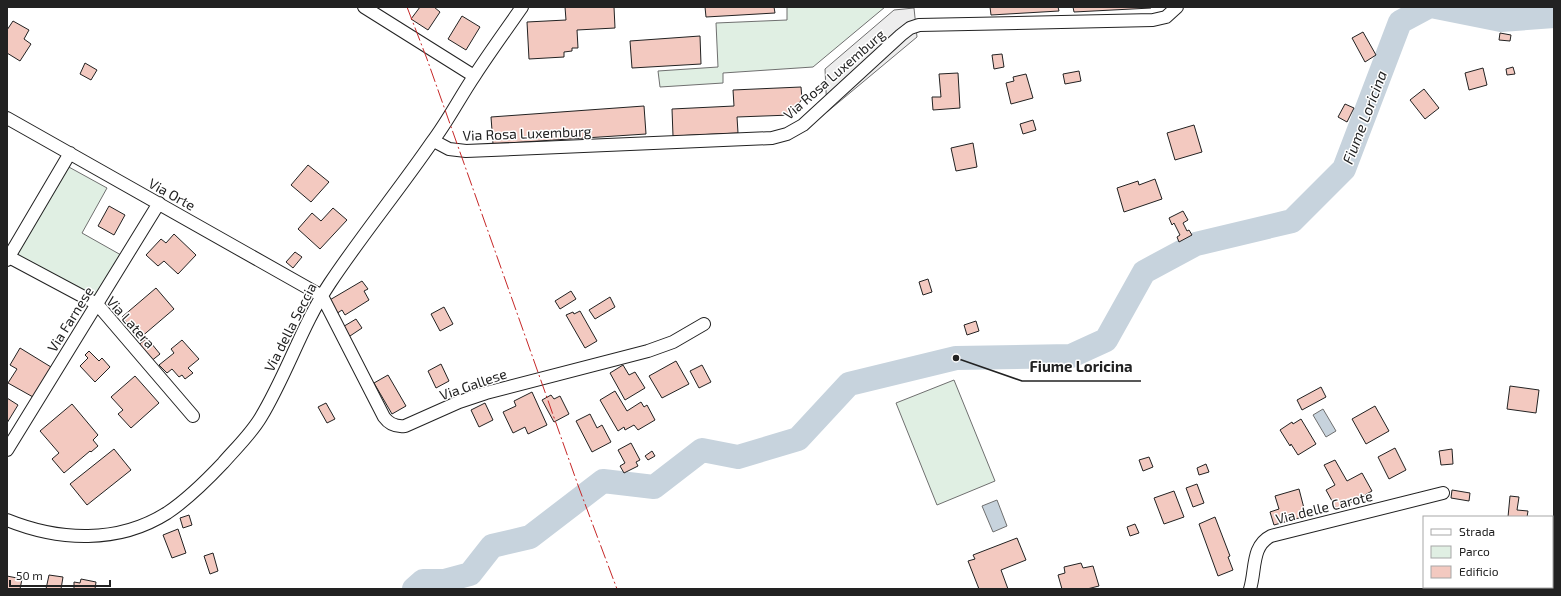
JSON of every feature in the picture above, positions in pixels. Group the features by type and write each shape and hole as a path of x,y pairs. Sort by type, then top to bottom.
{"street":[{"path":"364,7 474,76"},
{"name":"Via della Seccia","path":"7,520 53,534 84,536 120,532 136,528 155,519 172,509 196,490 258,422 322,296 434,141 474,76 522,7"},
{"name":"Via Rosa Luxemburg","path":"434,141 449,149 466,151 772,138 787,134 799,128 901,35 914,26 1153,20 1166,17 1177,7"},
{"name":"Via Orte","path":"7,118 322,296"},
{"path":"8,258 70,153"},
{"name":"Via Farnese","path":"7,450 159,203"},
{"name":"Via Latera","path":"8,258 97,304 193,416"},
{"name":"Via Gallese","path":"322,296 384,417 388,422 399,426 408,425 459,402 486,393 665,345 704,324"},
{"name":"Via delle Carote","path":"1250,589 1257,551 1262,542 1271,536 1443,493"}],"green space":[{"path":"787,7 885,7 813,67 723,73 723,83 660,87 658,71 718,67 716,23 787,20"},
{"path":"67,166 107,188 82,233 121,255 94,302 16,257"},
{"path":"954,380 995,481 937,505 896,403"}],"shaded area":[{"path":"914,8 917,37 827,112 825,69 894,10"},
{"path":"1323,409 1336,431 1326,437 1313,415"},
{"path":"997,500 1007,526 993,532 982,506"}],"building":[{"path":"420,7 434,7 440,12 428,30 411,19"},
{"path":"565,7 614,7 615,28 577,30 578,48 572,48 572,51 564,52 564,57 529,59 527,22 566,20"},
{"path":"705,7 774,7 775,13 706,17"},
{"path":"990,7 1058,7 1059,11 991,15"},
{"path":"1073,7 1152,7 1074,12"},
{"path":"462,16 480,27 466,50 448,39"},
{"path":"13,21 29,30 24,39 31,44 20,61 7,53 7,30"},
{"path":"1363,32 1376,55 1365,62 1352,38"},
{"path":"1500,33 1511,35 1510,41 1499,40"},
{"path":"700,36 701,64 632,68 630,41"},
{"path":"1002,54 1004,67 994,69 992,55"},
{"path":"85,63 97,70 91,80 80,74"},
{"path":"1513,67 1515,74 1507,75 1506,69"},
{"path":"1483,68 1487,85 1469,90 1465,73"},
{"path":"1079,71 1081,81 1065,84 1063,74"},
{"path":"958,73 960,108 933,110 932,97 941,97 939,74"},
{"path":"1026,74 1033,98 1011,104 1006,83 1014,81 1013,77"},
{"path":"801,87 802,99 791,115 737,117 738,133 673,136 672,109 734,106 733,90"},
{"path":"1424,89 1439,108 1425,119 1410,100"},
{"path":"1345,104 1354,108 1347,122 1338,117"},
{"path":"644,106 646,134 493,144 491,117"},
{"path":"1033,120 1036,130 1023,134 1020,124"},
{"path":"1194,125 1202,152 1175,160 1167,133"},
{"path":"973,143 977,167 956,171 951,148"},
{"path":"308,165 329,182 311,202 291,185"},
{"path":"1155,179 1162,199 1124,212 1117,188 1138,181 1139,185"},
{"path":"109,206 125,215 114,235 98,226"},
{"path":"333,208 347,220 320,249 298,229 312,213 321,221"},
{"path":"1183,211 1188,220 1183,223 1187,231 1189,230 1192,235 1179,242 1177,237 1180,235 1174,223 1172,225 1169,218"},
{"path":"174,234 196,255 178,274 164,261 158,266 146,255 161,239 166,243"},
{"path":"295,252 302,257 293,268 286,262"},
{"path":"928,279 932,292 923,295 919,282"},
{"path":"362,281 368,289 364,291 369,300 345,315 342,310 336,314 328,301"},
{"path":"156,288 174,309 140,338 122,317"},
{"path":"571,291 576,299 560,309 555,301"},
{"path":"610,297 615,307 595,319 589,310"},
{"path":"444,307 453,324 440,331 431,314"},
{"path":"580,311 597,341 585,348 566,315 573,312 574,314"},
{"path":"356,319 362,328 347,338 341,328"},
{"path":"976,321 979,331 967,335 964,325"},
{"path":"147,338 160,354 150,362 136,347"},
{"path":"182,340 199,359 188,368 193,373 185,379 182,375 179,377 172,369 167,373 159,365 174,353 171,349"},
{"path":"20,348 51,367 33,397 8,383 17,369 10,365"},
{"path":"89,351 99,361 102,358 110,367 95,382 80,366 88,358 85,355"},
{"path":"676,361 689,384 662,398 649,376"},
{"path":"441,364 449,381 436,388 428,371"},
{"path":"623,365 629,375 635,372 645,388 625,400 610,373"},
{"path":"702,365 711,382 699,388 690,371"},
{"path":"388,375 406,406 392,414 374,383"},
{"path":"135,376 159,403 131,428 118,414 123,410 111,397"},
{"path":"1510,386 1539,390 1536,413 1507,409"},
{"path":"1321,387 1326,397 1302,410 1297,400"},
{"path":"615,391 627,411 641,402 644,407 647,405 655,420 638,430 634,425 625,430 624,427 618,431 600,400"},
{"path":"532,392 547,425 528,434 525,427 513,433 503,412 516,406 514,401"},
{"path":"551,395 554,399 560,396 569,414 554,422 542,400"},
{"path":"7,398 18,405 7,423"},
{"path":"326,403 335,419 327,423 318,407"},
{"path":"485,403 493,420 479,427 471,410"},
{"path":"72,404 98,435 93,440 98,446 64,473 52,459 59,453 40,431"},
{"path":"1375,406 1389,431 1366,444 1352,419"},
{"path":"590,414 597,428 602,425 611,442 592,452 576,421"},
{"path":"1301,419 1316,444 1298,455 1291,444 1290,446 1280,430 1292,422 1293,424"},
{"path":"631,443 640,460 636,462 638,466 624,473 620,466 625,463 618,450"},
{"path":"1395,448 1406,470 1389,479 1378,457"},
{"path":"114,449 131,470 87,505 70,484"},
{"path":"1452,449 1453,464 1441,465 1439,451"},
{"path":"652,451 655,456 648,460 645,456"},
{"path":"1149,457 1153,467 1143,471 1139,460"},
{"path":"1335,460 1347,481 1362,473 1372,491 1337,510 1326,490 1335,485 1324,465"},
{"path":"1206,464 1209,472 1199,475 1197,468"},
{"path":"1197,484 1204,503 1193,507 1186,488"},
{"path":"1299,489 1306,516 1274,525 1270,512 1279,509 1275,496"},
{"path":"1452,490 1470,493 1469,501 1451,498"},
{"path":"1174,491 1184,517 1164,524 1154,498"},
{"path":"1510,496 1519,497 1517,510 1528,511 1527,516 1508,516"},
{"path":"189,515 192,525 183,528 180,518"},
{"path":"1215,517 1230,556 1228,557 1233,570 1218,576 1199,524"},
{"path":"1135,524 1139,533 1130,536 1127,527"},
{"path":"178,529 186,553 172,558 163,535"},
{"path":"1017,538 1026,560 1001,570 1008,589 979,589 968,561 975,559 973,555"},
{"path":"213,553 218,571 210,574 204,556"},
{"path":"1081,563 1083,568 1093,566 1099,586 1087,589 1062,589 1058,575 1065,573 1064,567"},
{"path":"49,575 63,577 61,589 46,589"},
{"path":"7,576 22,579 20,589 7,589"},
{"path":"81,579 96,582 95,589 74,589 74,582 80,583"}],"waterway":[{"name":"Fiume Loricina","path":"414,589 423,581 444,581 470,574 492,546 530,537 603,481 654,487 702,450 738,457 798,439 849,384 956,358 1071,356 1106,340 1144,272 1196,244 1292,221 1344,169 1400,22 1428,7"},
{"name":"Fiume Loricina","path":"1436,7 1501,20 1554,16"}],"power":[{"path":"407,7 427,59 579,488 617,589"}],"place":[{"name":"Fiume Loricina","path":"956,358"}]}
